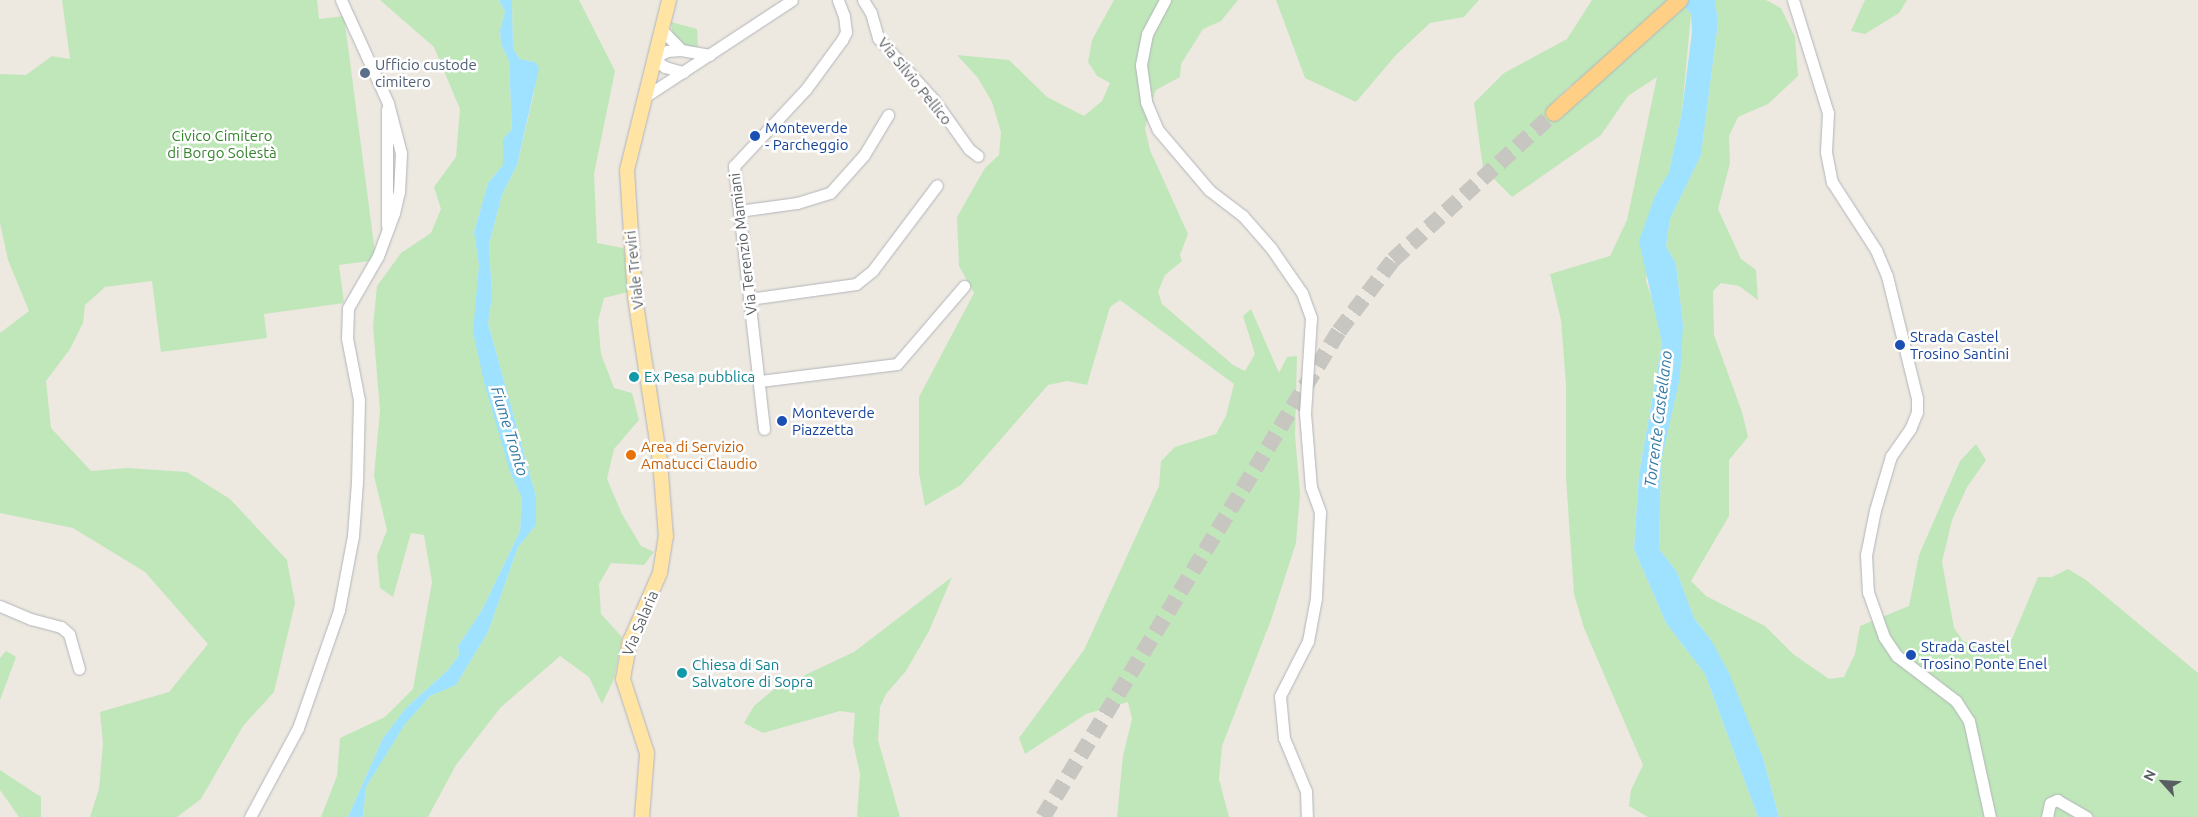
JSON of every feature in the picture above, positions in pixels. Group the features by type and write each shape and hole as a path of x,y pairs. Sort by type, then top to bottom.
{"highway":[{"path":"1554,113 1680,0"}],"main road":[{"name":"Viale Treviri","path":"666,544 660,461 635,296 627,206 627,170 642,99 669,0"},
{"name":"Via Salaria","path":"642,817 647,753 623,679 630,641 656,585 666,544"}],"street":[{"path":"250,817 298,728 339,610 353,536 357,482 359,400 347,338 348,308 378,256 398,192 401,153 388,103 341,0"},
{"path":"642,99 792,0"},
{"name":"Via Terenzio Mamiani","path":"764,429 734,166 806,89 842,40 846,32 844,16 838,0"},
{"name":"Via Silvio Pellico","path":"864,0 871,13 878,38 934,100 969,149 978,156"},
{"path":"1165,0 1147,34 1141,66 1146,102 1158,130 1208,190 1243,216 1271,248 1302,293 1311,318 1305,414 1311,486 1320,512 1316,598 1308,641 1280,696 1284,738 1306,791 1307,817"},
{"path":"1793,0 1828,113 1826,152 1832,182 1876,250 1887,276 1917,398 1916,412 1910,429 1892,456 1875,510 1866,555 1868,592 1884,637 1897,656 1956,701 1969,721 1990,817"},
{"path":"662,30 681,50"},
{"path":"683,72 665,67 653,58 668,51 681,50 710,55"},
{"path":"387,230 385,130 388,103"},
{"path":"739,211 797,204 830,193 864,155 888,116"},
{"path":"749,299 856,284 873,270 937,185"},
{"path":"386,192 398,192"},
{"path":"760,381 896,364 964,286"},
{"path":"0,606 31,619 61,627 69,634 79,669"},
{"path":"2047,817 2050,803 2057,800 2086,817"}],"green space":[{"name":"Civico Cimitero di Borgo Solestà","path":"62,0 317,0 319,19 344,16 376,260 339,265 344,303 264,314 267,338 161,352 152,281 105,287 85,305 83,323 70,349 46,381 51,428 91,471 127,468 187,472 230,499 287,560 295,603 274,692 243,726 201,799 177,817 90,817 99,789 103,743 100,712 169,692 208,644 145,572 73,528 0,513 0,333 29,311 8,260 0,223 0,74 26,75 52,56 70,59"},
{"path":"380,0 499,0 505,12 500,30 501,44 509,61 512,129 503,139 503,165 488,183 474,232 479,265 478,297 510,472 522,498 520,531 482,610 458,646 459,655 448,670 406,708 383,738 348,817 321,817 337,776 340,738 385,717 413,689 432,582 424,535 411,533 393,597 380,588 377,556 387,530 374,476 380,410 373,326 377,286 401,253 431,233 441,209 434,187 456,157 460,109 434,47"},
{"path":"512,0 579,0 615,71 594,174 597,243 623,248 636,290 604,298 598,321 601,354 614,388 632,393 639,420 614,449 607,479 622,514 641,546 654,552 644,565 611,563 599,584 601,614 622,637 614,679 602,704 589,677 560,656 501,707 456,765 428,817 363,817 366,787 405,723 430,696 456,685 488,632 518,547 536,524 536,497 488,323 492,297 489,244 502,195 517,165 534,93 535,62 520,59 513,49"},
{"path":"1114,0 1238,0 1221,21 1203,29 1181,64 1180,77 1156,90 1152,101 1145,128 1150,150 1188,234 1180,255 1182,261 1165,275 1158,292 1162,304 1233,365 1245,371 1255,354 1243,316 1251,309 1279,373 1287,357 1297,356 1295,435 1300,494 1296,543 1271,620 1222,746 1219,779 1229,817 1117,817 1123,756 1132,719 1128,702 1086,714 1025,754 1019,738 1084,650 1159,486 1161,461 1175,447 1216,434 1226,416 1234,384 1120,300 1110,307 1087,385 1067,381 1048,385 961,485 925,506 919,473 919,397 974,293 959,266 957,217 985,168 999,155 1001,132 992,102 978,78 957,55 1009,60 1047,97 1084,116 1102,101 1110,83 1097,76 1088,62 1092,40"},
{"path":"1276,0 1479,0 1464,17 1430,23 1396,55 1356,102 1305,78"},
{"path":"1592,0 1679,0 1691,14 1682,111 1669,172 1655,196 1646,281 1655,307 1662,342 1639,474 1634,549 1666,623 1705,674 1758,817 1648,817 1629,806 1631,790 1643,765 1584,628 1574,594 1566,478 1566,385 1561,320 1550,274 1610,256 1627,220 1657,77 1628,96 1601,135 1512,197 1483,168 1474,103 1504,73 1567,39","holes":["1571,85 1580,96 1548,108"]},
{"path":"1715,0 1766,0 1781,8 1795,37 1798,76 1768,104 1738,117 1729,136 1730,163 1718,209 1741,259 1756,270 1758,300 1739,286 1721,283 1713,291 1714,335 1742,412 1748,437 1729,460 1729,516 1691,581 1706,596 1765,626 1793,654 1829,679 1844,677 1855,654 1860,626 1909,606 1919,555 1960,461 1976,444 1986,460 1967,487 1952,520 1942,562 1954,628 1963,641 1976,645 2012,639 2038,577 2052,577 2068,569 2086,580 2198,673 2198,817 1779,817 1763,758 1711,640 1694,618 1677,572 1659,549 1661,462 1683,325 1676,264 1666,246 1670,219 1701,155 1718,23"},
{"path":"1865,0 1907,0 1899,13 1865,34 1851,31"},
{"path":"671,22 697,29 698,50 683,46 673,36"},
{"path":"952,577 929,631 906,671 886,694 880,707 878,740 900,817 857,817 860,774 853,742 855,713 840,711 763,733 744,723 754,706 773,690 854,652"},
{"path":"6,651 16,657 0,700 0,658"},
{"path":"0,770 41,797 41,817 19,817 0,790"}],"water":[{"name":"Fiume Tronto","path":"499,0 512,0 513,49 520,59 535,62 539,68 517,165 502,195 489,244 492,297 488,323 536,497 536,525 518,547 488,632 456,685 430,696 405,724 366,787 363,817 348,817 383,738 406,708 448,670 459,655 458,646 482,610 520,531 522,498 510,472 485,386 473,332 479,265 474,232 488,183 503,165 503,139 512,129 509,61 501,44 500,30 505,12"},
{"name":"Torrente Castellano","path":"1679,0 1715,0 1718,23 1701,155 1670,219 1666,246 1676,264 1683,325 1680,377 1661,462 1659,549 1677,572 1694,618 1711,640 1729,673 1763,758 1779,817 1758,817 1705,674 1666,623 1634,549 1639,474 1662,343 1639,241 1655,196 1669,172 1682,111 1692,32 1691,14"}],"tunnel":[{"path":"1043,817 1339,331 1393,260 1554,113"}],"place":[{"name":"Ufficio custode cimitero","path":"365,73"},
{"name":"Monteverde - Parcheggio","path":"755,136"},
{"name":"Strada Castel Trosino Santini","path":"1900,345"},
{"name":"Ex Pesa pubblica","path":"634,377"},
{"name":"Monteverde Piazzetta","path":"782,421"},
{"name":"Area di Servizio Amatucci Claudio","path":"631,455"},
{"name":"Strada Castel Trosino Ponte Enel","path":"1911,655"},
{"name":"Chiesa di San Salvatore di Sopra","path":"682,673"}]}
